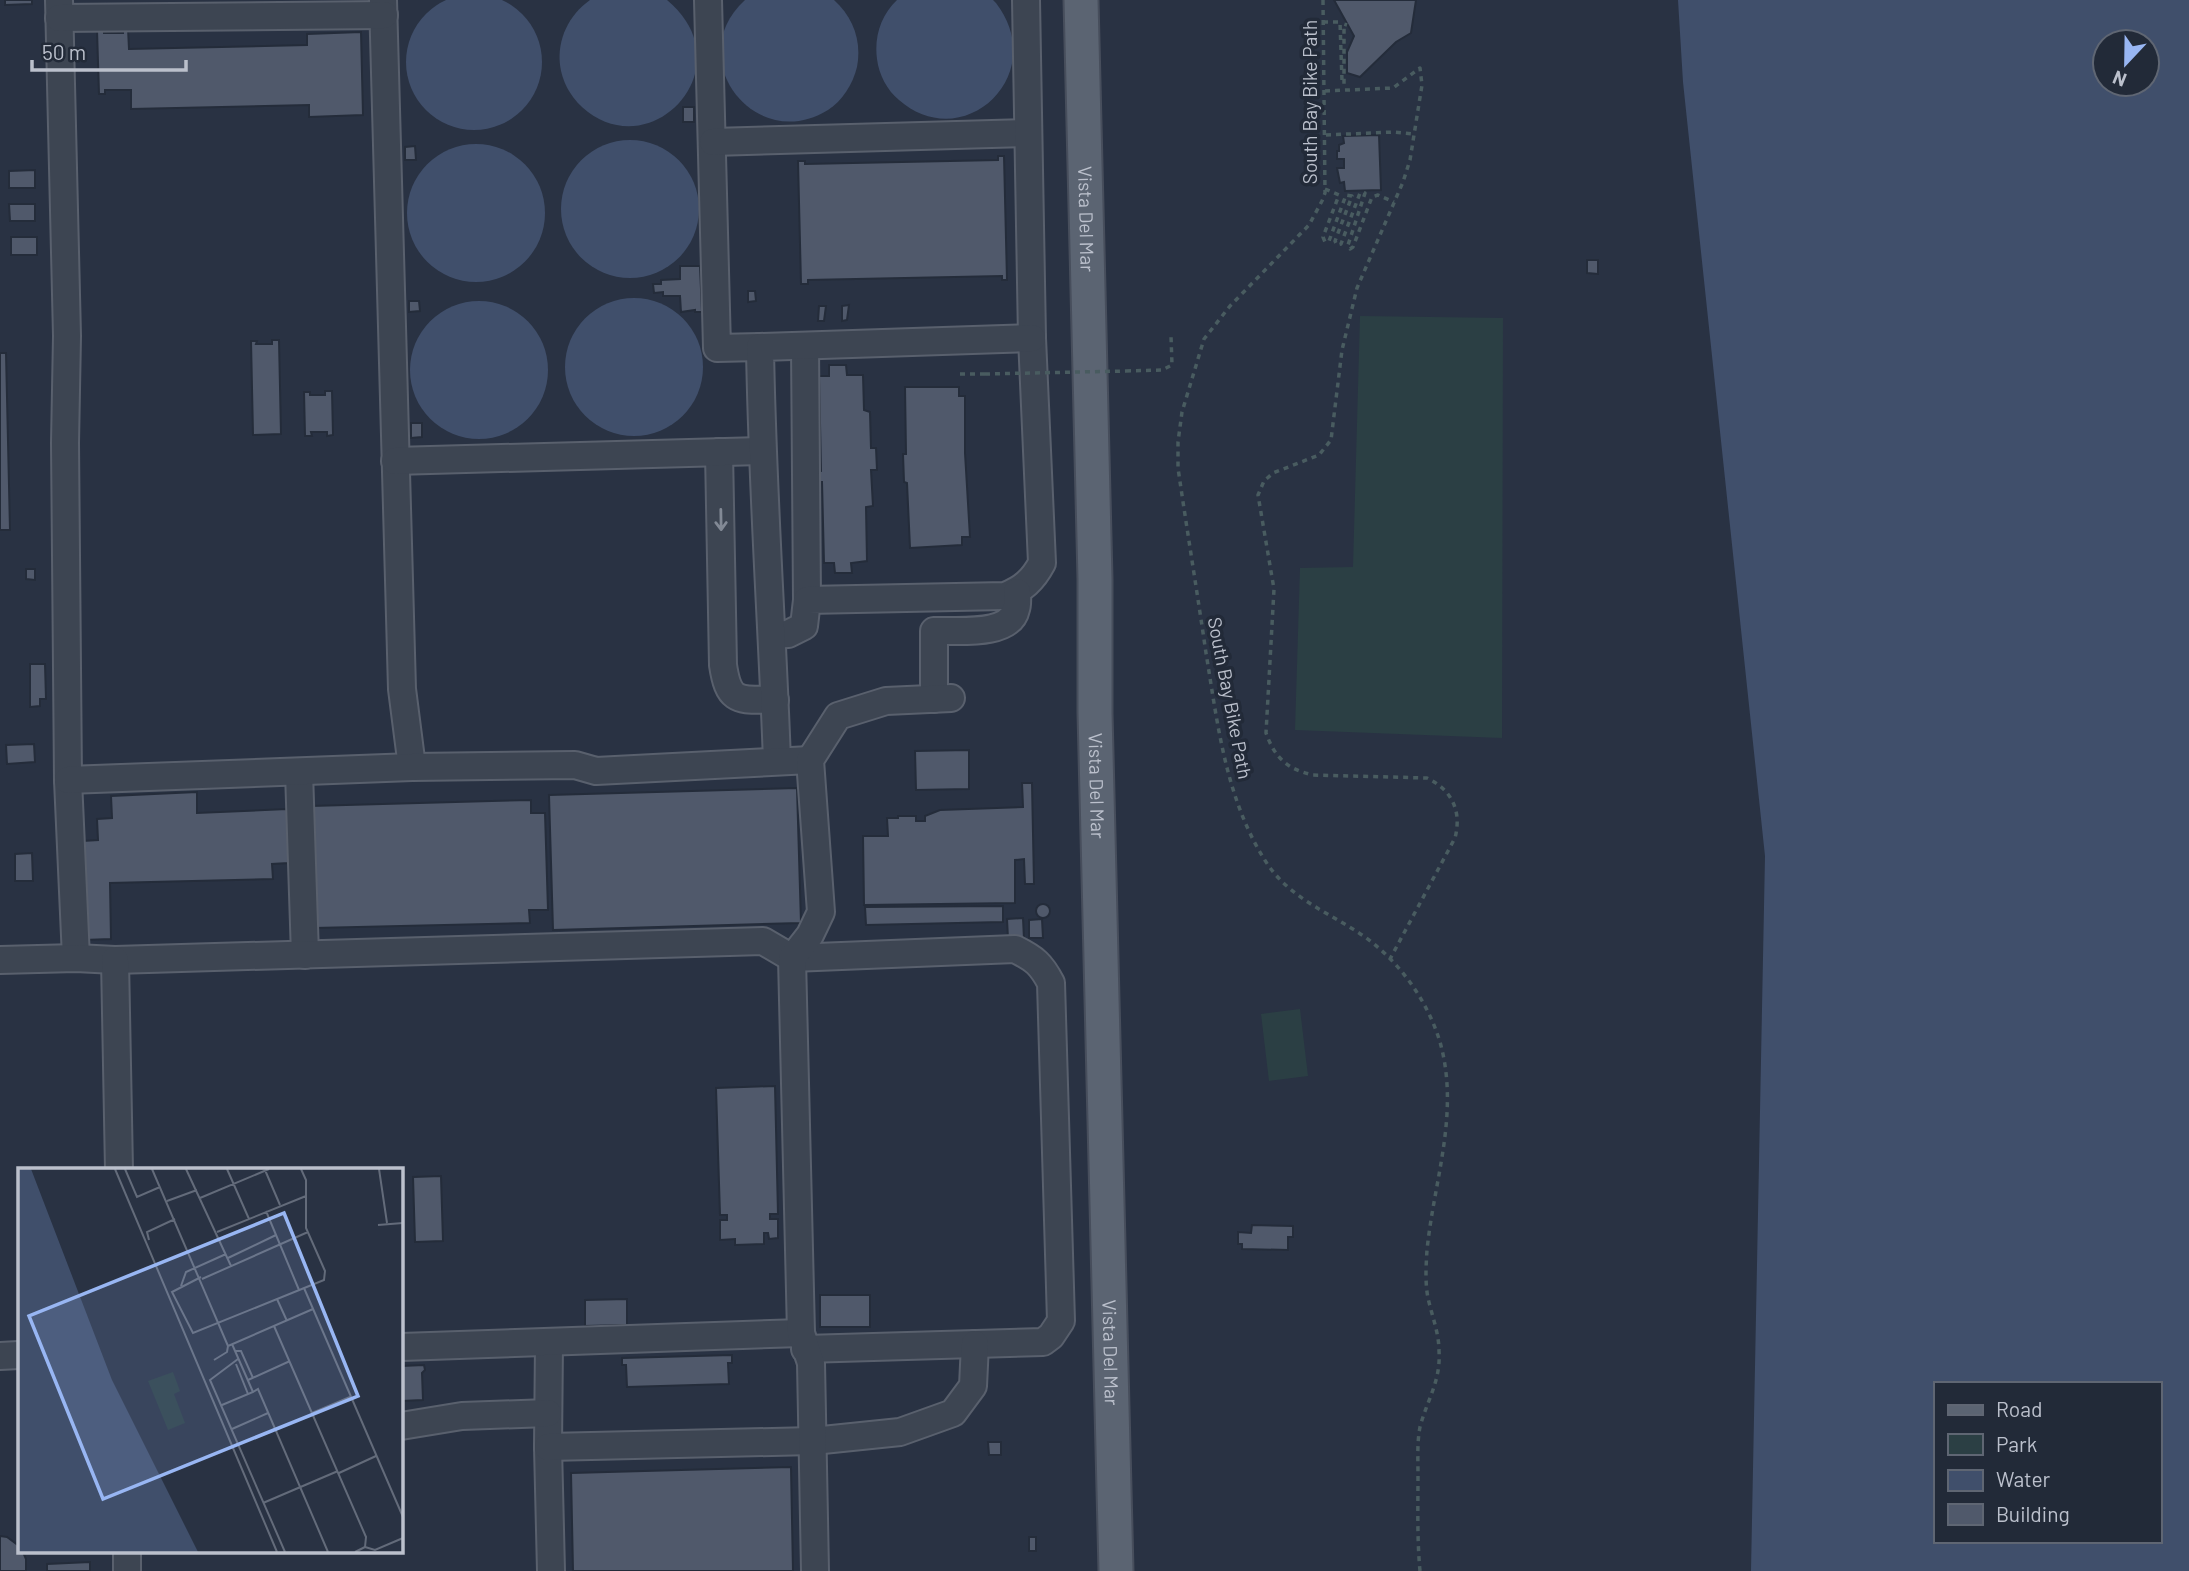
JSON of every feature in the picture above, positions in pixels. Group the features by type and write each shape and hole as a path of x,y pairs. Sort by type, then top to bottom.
{"main road":[{"name":"Vista Del Mar","path":"1081,0 1096,579 1095,722 1116,1571"}],"lane":[{"path":"708,0 716,348 1032,338"},
{"path":"807,600 1005,596 1017,592 1034,579 1042,563 1032,338 1026,0"},
{"path":"76,958 68,780 65,443 67,336 59,9 383,8 402,689 412,767"},
{"path":"713,142 1028,132"},
{"path":"773,635 788,634 804,626 807,600 805,346"},
{"path":"760,347 761,451 773,635 777,761"},
{"path":"395,461 761,451"},
{"path":"719,452 723,665 726,684 730,694 742,699 775,700"},
{"path":"815,1571 811,1363 803,1341 792,958 810,936 821,912 810,760 838,716 886,701 942,698 934,631 997,629 1010,622 1016,610 1017,592"},
{"path":"68,780 412,767 575,765 596,771 810,760"},
{"path":"299,772 305,955"},
{"path":"0,960 115,960 764,941 792,958 1015,949 1041,965 1051,983 1061,1321 1044,1342 975,1344 803,1341 402,1347"},
{"path":"115,960 119,1168"},
{"path":"549,1343 551,1571"},
{"path":"548,1447 813,1441 900,1433 953,1413 973,1386 975,1344"},
{"path":"0,1356 18,1355"},
{"path":"402,1426 462,1416 548,1413"}],"path":[{"name":"South Bay Bike Path","path":"1323,0 1325,189 1322,201 1308,225 1230,306 1203,339 1182,412 1178,468 1227,775 1241,812 1270,867 1292,890 1324,914 1359,933 1406,976 1432,1021 1440,1042 1448,1087 1446,1140 1426,1270 1428,1298 1439,1352 1437,1381 1420,1427 1420,1571"},
{"path":"1323,22 1340,22 1344,84 1344,24 1348,25"},
{"path":"1325,91 1393,88 1420,68 1422,85 1415,134 1403,182 1350,310 1342,350 1331,440 1318,455 1268,476 1260,488 1257,502 1274,589 1266,733 1272,749 1282,762 1296,771 1313,775 1427,778 1449,793 1458,821 1455,838 1390,959"},
{"path":"1325,135 1394,132 1415,134"},
{"path":"1325,189 1339,195 1323,237 1325,242 1329,241 1346,195 1352,195 1335,241 1339,245 1360,193 1365,193 1348,244 1350,249 1372,197 1378,195 1394,202"},
{"path":"960,374 1162,370 1172,365 1171,336"}],"green space":[{"path":"1360,316 1503,318 1502,738 1295,730 1300,568 1353,567"},
{"path":"1300,1009 1308,1076 1269,1081 1261,1014"}],"water":[{"path":"448,-1 500,-1 522,14 537,36 541,49 541,75 530,100 512,118 487,129 461,129 436,118 418,100 407,75 407,49 411,36 426,14"},
{"path":"590,0 667,0 689,26 697,54 693,80 680,102 660,118 635,126 608,123 582,107 570,93 561,71 560,46 570,20"},
{"path":"745,0 834,0 841,7 851,22 857,39 857,67 850,86 828,110 801,121 775,120 753,110 735,94 724,72 721,48 727,23"},
{"path":"897,0 993,0 996,3 1010,30 1013,56 1006,80 992,100 972,113 949,119 924,115 895,96 882,76 876,51 883,19"},
{"path":"1678,0 2189,0 2189,1571 1751,1571 1765,856 1683,82"},
{"path":"630,140 656,145 679,160 694,183 699,209 694,235 679,258 656,273 630,278 604,273 581,258 566,235 561,209 566,183 581,160 604,145"},
{"path":"476,144 502,149 525,164 540,187 545,213 540,239 525,262 502,277 476,282 450,277 427,262 412,239 407,213 412,187 427,164 450,149"},
{"path":"634,298 660,303 683,318 698,341 703,367 698,393 683,416 660,431 634,436 608,431 585,416 570,393 565,367 570,341 585,318 608,303"},
{"path":"479,301 505,306 528,321 543,344 548,370 543,396 528,419 505,434 479,439 453,434 430,419 415,396 410,370 415,344 430,321 453,306"}],"building":[{"path":"5,0 32,0 32,4 5,5"},
{"path":"1334,0 1416,0 1411,33 1396,42 1360,77 1347,73 1347,52 1354,36"},
{"path":"123,28 128,28 129,49 307,45 307,34 361,32 363,115 309,117 309,105 131,109 131,90 105,90 105,94 99,94 97,30 104,30 104,33 123,33"},
{"path":"683,107 694,107 694,122 683,122"},
{"path":"1379,135 1381,190 1345,191 1337,168 1344,168 1344,159 1337,159 1339,145 1344,143 1343,136"},
{"path":"415,146 416,160 405,160 405,147"},
{"path":"998,156 1004,156 1007,280 1002,280 1002,276 808,280 808,284 801,284 798,161 805,161 805,164 998,160"},
{"path":"35,170 35,188 9,188 9,171"},
{"path":"9,204 35,204 35,221 10,221"},
{"path":"11,237 37,237 37,255 11,255"},
{"path":"1587,260 1598,260 1598,274 1587,273"},
{"path":"680,266 700,266 702,312 681,312 680,296 654,293 653,284 661,284 661,280 680,279"},
{"path":"748,291 755,291 756,301 748,302"},
{"path":"409,301 419,301 420,311 409,312"},
{"path":"849,305 847,320 842,321 842,306"},
{"path":"819,306 826,306 824,321 818,321"},
{"path":"272,340 279,340 281,434 253,435 251,341 257,341 256,344 272,344"},
{"path":"0,353 6,353 10,530 0,530"},
{"path":"829,365 846,365 847,375 863,375 864,410 870,412 871,448 876,448 877,470 871,470 873,506 866,507 867,561 851,563 852,573 835,573 834,563 824,563 822,482 818,482 817,472 821,471 819,376 829,376"},
{"path":"905,387 959,387 959,396 965,396 970,537 962,537 962,545 910,548 903,454 906,454"},
{"path":"325,391 332,391 333,435 327,436 327,432 311,432 312,436 305,436 304,392 310,392 310,395 325,395"},
{"path":"411,423 422,423 422,437 411,438"},
{"path":"26,569 35,569 35,580 26,579"},
{"path":"30,664 45,664 46,699 40,699 40,706 30,707"},
{"path":"34,744 35,762 7,764 6,745"},
{"path":"969,750 969,789 916,790 915,751"},
{"path":"1022,783 1032,783 1034,884 1025,884 1024,859 1015,860 1015,903 864,905 863,836 888,836 887,818 898,816 916,816 916,821 925,821 925,816 940,810 1023,807"},
{"path":"797,788 801,923 553,930 549,795"},
{"path":"197,792 197,813 287,809 289,863 272,864 273,879 110,883 111,939 84,940 82,841 98,840 97,819 112,818 111,796"},
{"path":"531,800 531,813 545,813 548,910 529,910 530,923 314,928 310,806"},
{"path":"32,853 33,881 15,881 15,854"},
{"path":"1043,904 1048,906 1048,916 1043,918 1038,916 1036,911 1038,906"},
{"path":"1003,906 1003,922 866,925 865,907"},
{"path":"1023,918 1024,939 1008,939 1007,919"},
{"path":"1042,919 1043,938 1029,938 1029,920"},
{"path":"775,1086 778,1214 770,1214 770,1219 778,1219 778,1238 769,1239 768,1233 764,1233 764,1244 735,1245 735,1239 720,1240 720,1220 727,1220 727,1215 720,1215 716,1088"},
{"path":"441,1176 443,1241 415,1242 413,1177"},
{"path":"1252,1225 1293,1226 1293,1237 1288,1237 1288,1250 1242,1249 1242,1244 1238,1244 1238,1232 1251,1233"},
{"path":"820,1295 870,1295 870,1327 820,1327"},
{"path":"627,1299 627,1325 585,1326 585,1300"},
{"path":"732,1355 732,1363 728,1363 729,1384 627,1387 626,1365 622,1365 622,1358"},
{"path":"424,1365 423,1400 402,1401 402,1366"},
{"path":"988,1442 1001,1442 1001,1455 989,1455"},
{"path":"791,1467 793,1571 573,1571 571,1473"},
{"path":"0,1536 7,1537 18,1545 18,1554 24,1554 26,1559 26,1571 0,1571"},
{"path":"1029,1537 1036,1537 1036,1551 1029,1551"},
{"path":"90,1562 90,1571 47,1571 47,1564"}]}
